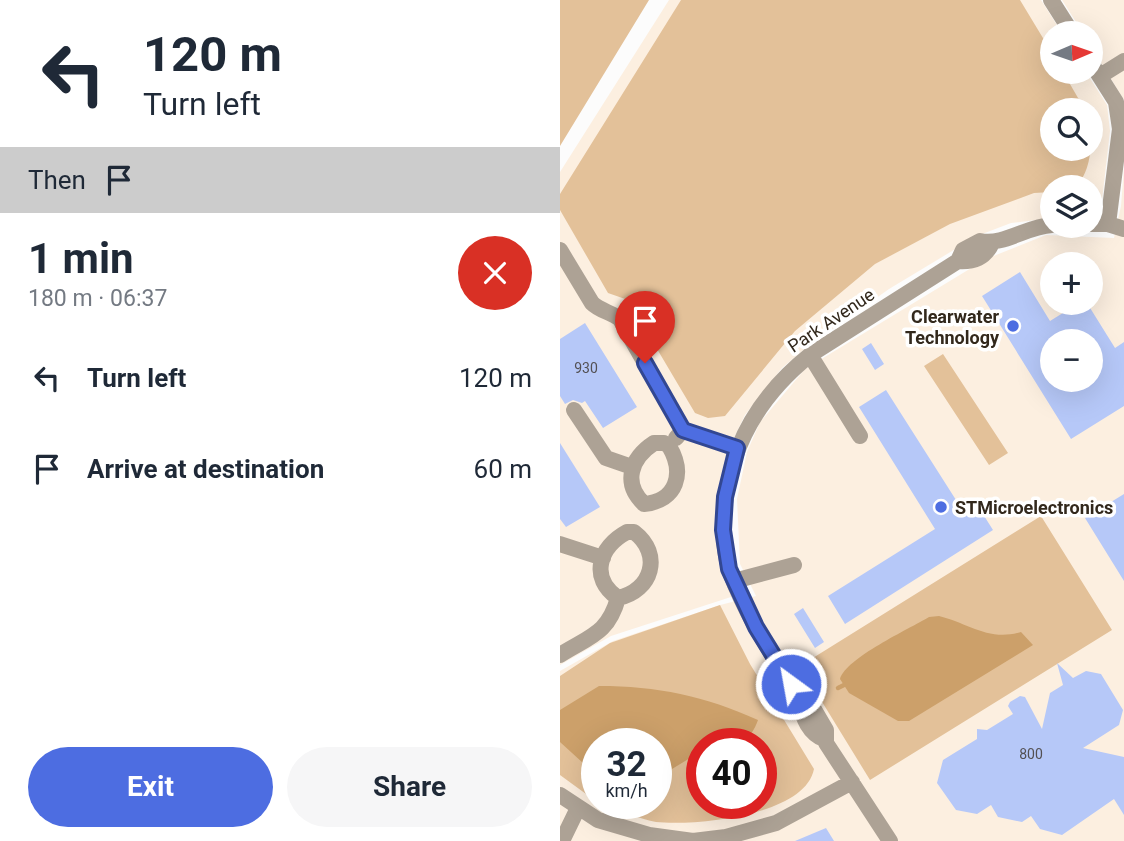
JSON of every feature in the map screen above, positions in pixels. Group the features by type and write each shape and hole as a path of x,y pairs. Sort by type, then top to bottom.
{"street":[{"path":"1051,0 1064,21"},
{"path":"1103,74 1124,61"},
{"path":"1103,81 1116,102 1120,130 1116,227"},
{"name":"Park Avenue","path":"890,841 824,739 826,730 812,706 803,702 756,627 729,569 723,530 725,497 737,448 751,419 788,373 810,355 958,261 963,250 980,241 992,243 1040,228"},
{"path":"560,250 592,303 620,319 683,430 737,448"},
{"path":"810,355 860,436"},
{"path":"574,410 606,458 632,467"},
{"path":"670,446 683,430"},
{"path":"654,443 670,446 678,467 673,490 657,503 644,504 636,497 631,486 632,467 642,451 654,443"},
{"path":"634,532 644,504"},
{"path":"627,532 634,532 642,537 647,546 650,571 637,592 618,598 607,590 601,578 603,558 615,539 627,532"},
{"path":"560,544 603,558"},
{"path":"734,580 794,565"},
{"path":"560,655 606,627 613,617 618,598"},
{"path":"560,795 598,820 649,835 693,841 726,837 776,823 852,782"},
{"path":"562,841 578,808"}],"shaded area":[{"path":"560,0 649,0 560,146"},
{"path":"669,0 1041,0 1054,21 1040,21 1040,84 1094,84 1103,98 1040,98 1040,161 1103,161 1103,99 1107,105 1110,131 1103,191 1103,175 1040,175 1040,219 1011,223 977,236 889,289 782,368 745,415 727,452 716,506 721,561 734,596 611,636 560,665 560,172"},
{"path":"681,0 1020,0 1040,33 1040,84 1070,84 1078,98 1040,98 1040,161 1088,161 1083,175 1040,175 1040,193 950,224 875,264 795,331 725,416 708,418 695,413 628,300 608,293 560,210 560,194"},
{"path":"1062,0 1124,0 1124,100 1103,66 1103,21 1075,21"},
{"path":"1124,167 1124,841 560,841 560,671 613,641 720,605 756,596 740,564 737,499 747,452 760,422 805,369 986,259 1040,237 1114,238 1121,206"},
{"path":"943,354 1008,453 989,465 924,366"},
{"path":"1041,516 1112,630 870,780 800,666"},
{"path":"720,605 750,664 814,769 806,785 791,798 777,804 777,728 686,728 686,819 721,819 674,823 646,819 672,819 672,728 581,728 581,790 560,775 560,676 610,643"},
{"path":"939,616 999,635 1021,632 1033,645 909,721 898,721 849,693 840,679 854,662 929,617"},
{"path":"599,686 641,688 700,699 758,720 754,728 686,728 686,760 672,769 672,728 581,728 581,761 560,742 560,710"}],"building":[{"path":"1020,272 1040,305 1040,315 1046,315 1050,321 1060,315 1094,315 1115,348 1124,342 1124,406 1071,439 1042,392 1103,392 1103,329 1040,329 1040,389 982,296"},
{"path":"585,323 637,407 603,428 585,401 582,403 573,400 565,404 560,396 560,339"},
{"path":"871,343 884,364 875,370 862,349"},
{"name":"STMicroelectronics","path":"886,390 963,511 976,503 993,530 845,624 828,596 935,529 859,407"},
{"path":"560,443 600,507 566,527 560,519"},
{"path":"1124,494 1124,581 1085,518"},
{"path":"803,608 824,642 815,648 794,614"},
{"path":"1057,663 1073,678 1086,671 1101,674 1123,710 1119,725 1083,748 1124,757 1124,815 1114,799 1062,835 1040,829 1031,816 1022,822 998,817 991,805 977,814 956,810 937,783 943,760 977,739 977,729 987,730 1013,714 1008,706 1020,696 1025,697 1042,729 1050,693 1063,685"},
{"path":"826,828 834,841 795,841"}],"waterway":[{"path":"838,688 844,685"}],"place":[{"name":"Clearwater Technology","path":"1013,326"},
{"name":"STMicroelectronics","path":"941,507"}],"route":[{"path":"645,363 683,430 737,448 725,497 723,530 729,569 756,627 791,684"}]}
